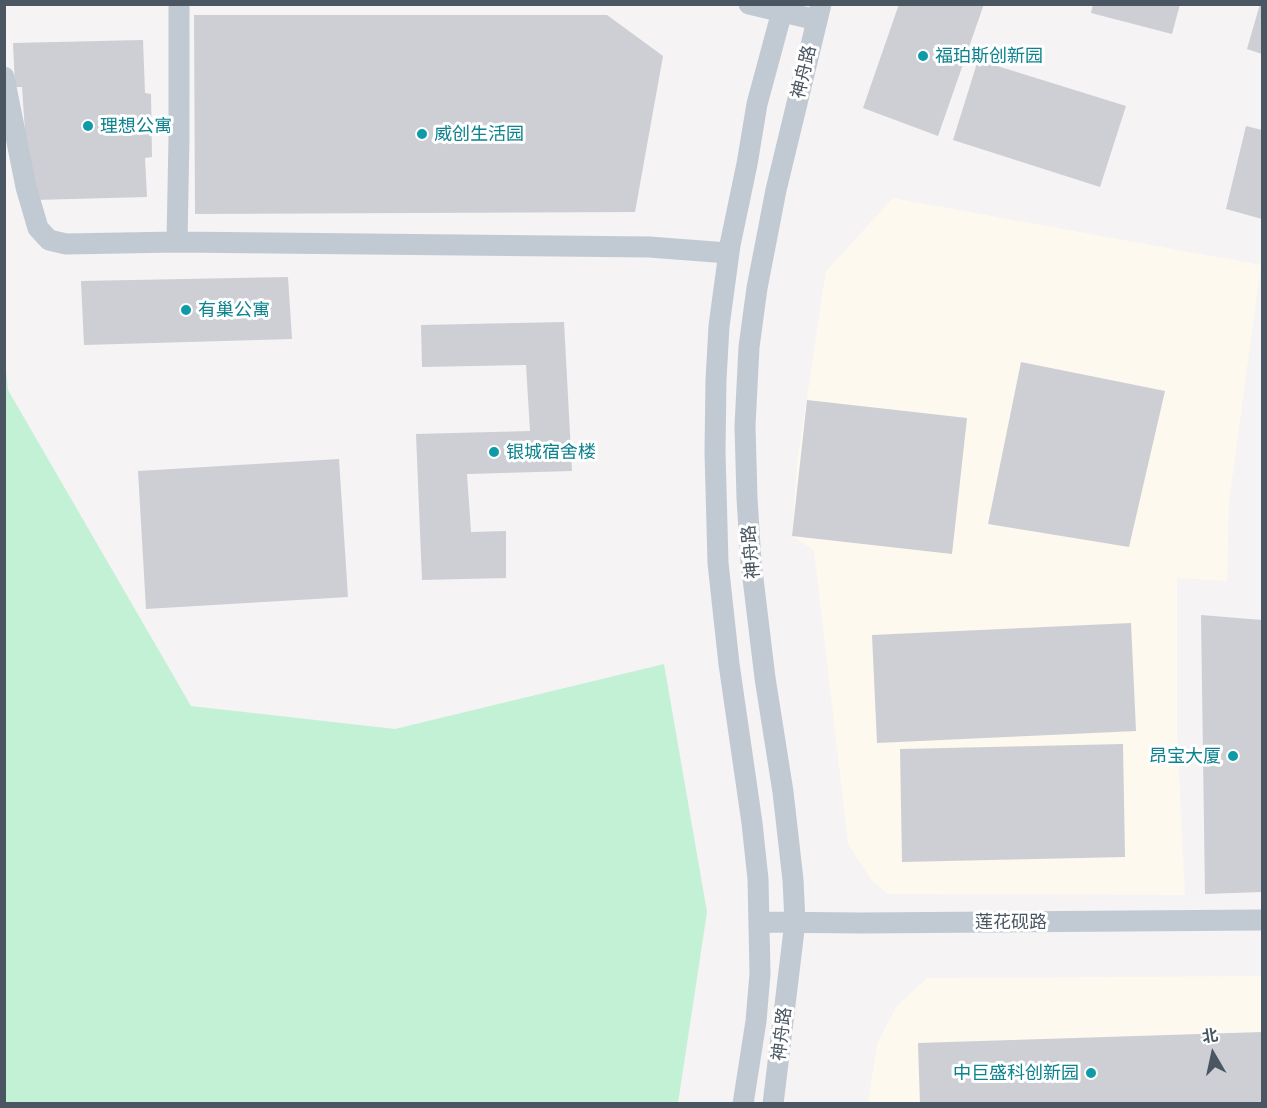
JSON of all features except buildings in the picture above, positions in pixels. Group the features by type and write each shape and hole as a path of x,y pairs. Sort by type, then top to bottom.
{"street":[{"path":"177,242 180,138 179,4"},
{"path":"749,4 819,12"},
{"name":"神舟路","path":"743,1104 759,986 758,879 718,563 716,380 719,326 728,253 757,104 783,8"},
{"name":"神舟路","path":"773,1104 795,922 793,880 783,792 765,678 751,562 746,426 749,347 757,288 776,190 819,12"},
{"path":"4,77 26,187 38,228 49,240 66,244 177,242 649,247 728,253"},
{"name":"莲花砚路","path":"759,922 1263,920"}],"shaded area":[{"path":"893,198 1261,265 1229,502 1227,581 1177,578 1177,732 1185,895 888,894 872,881 848,844 814,550 792,536 797,464 826,271"},
{"path":"1262,976 1262,1103 868,1104 877,1044 896,1007 927,978"}],"green space":[{"path":"5,359 8,390 191,706 395,729 664,664 707,912 678,1103 5,1103"}],"place":[{"name":"福珀斯创新园","path":"923,56"},
{"name":"理想公寓","path":"88,126"},
{"name":"威创生活园","path":"422,134"},
{"name":"有巢公寓","path":"186,310"},
{"name":"银城宿舍楼","path":"494,452"},
{"name":"昂宝大厦","path":"1233,756"},
{"name":"中巨盛科创新园","path":"1091,1073"}]}
